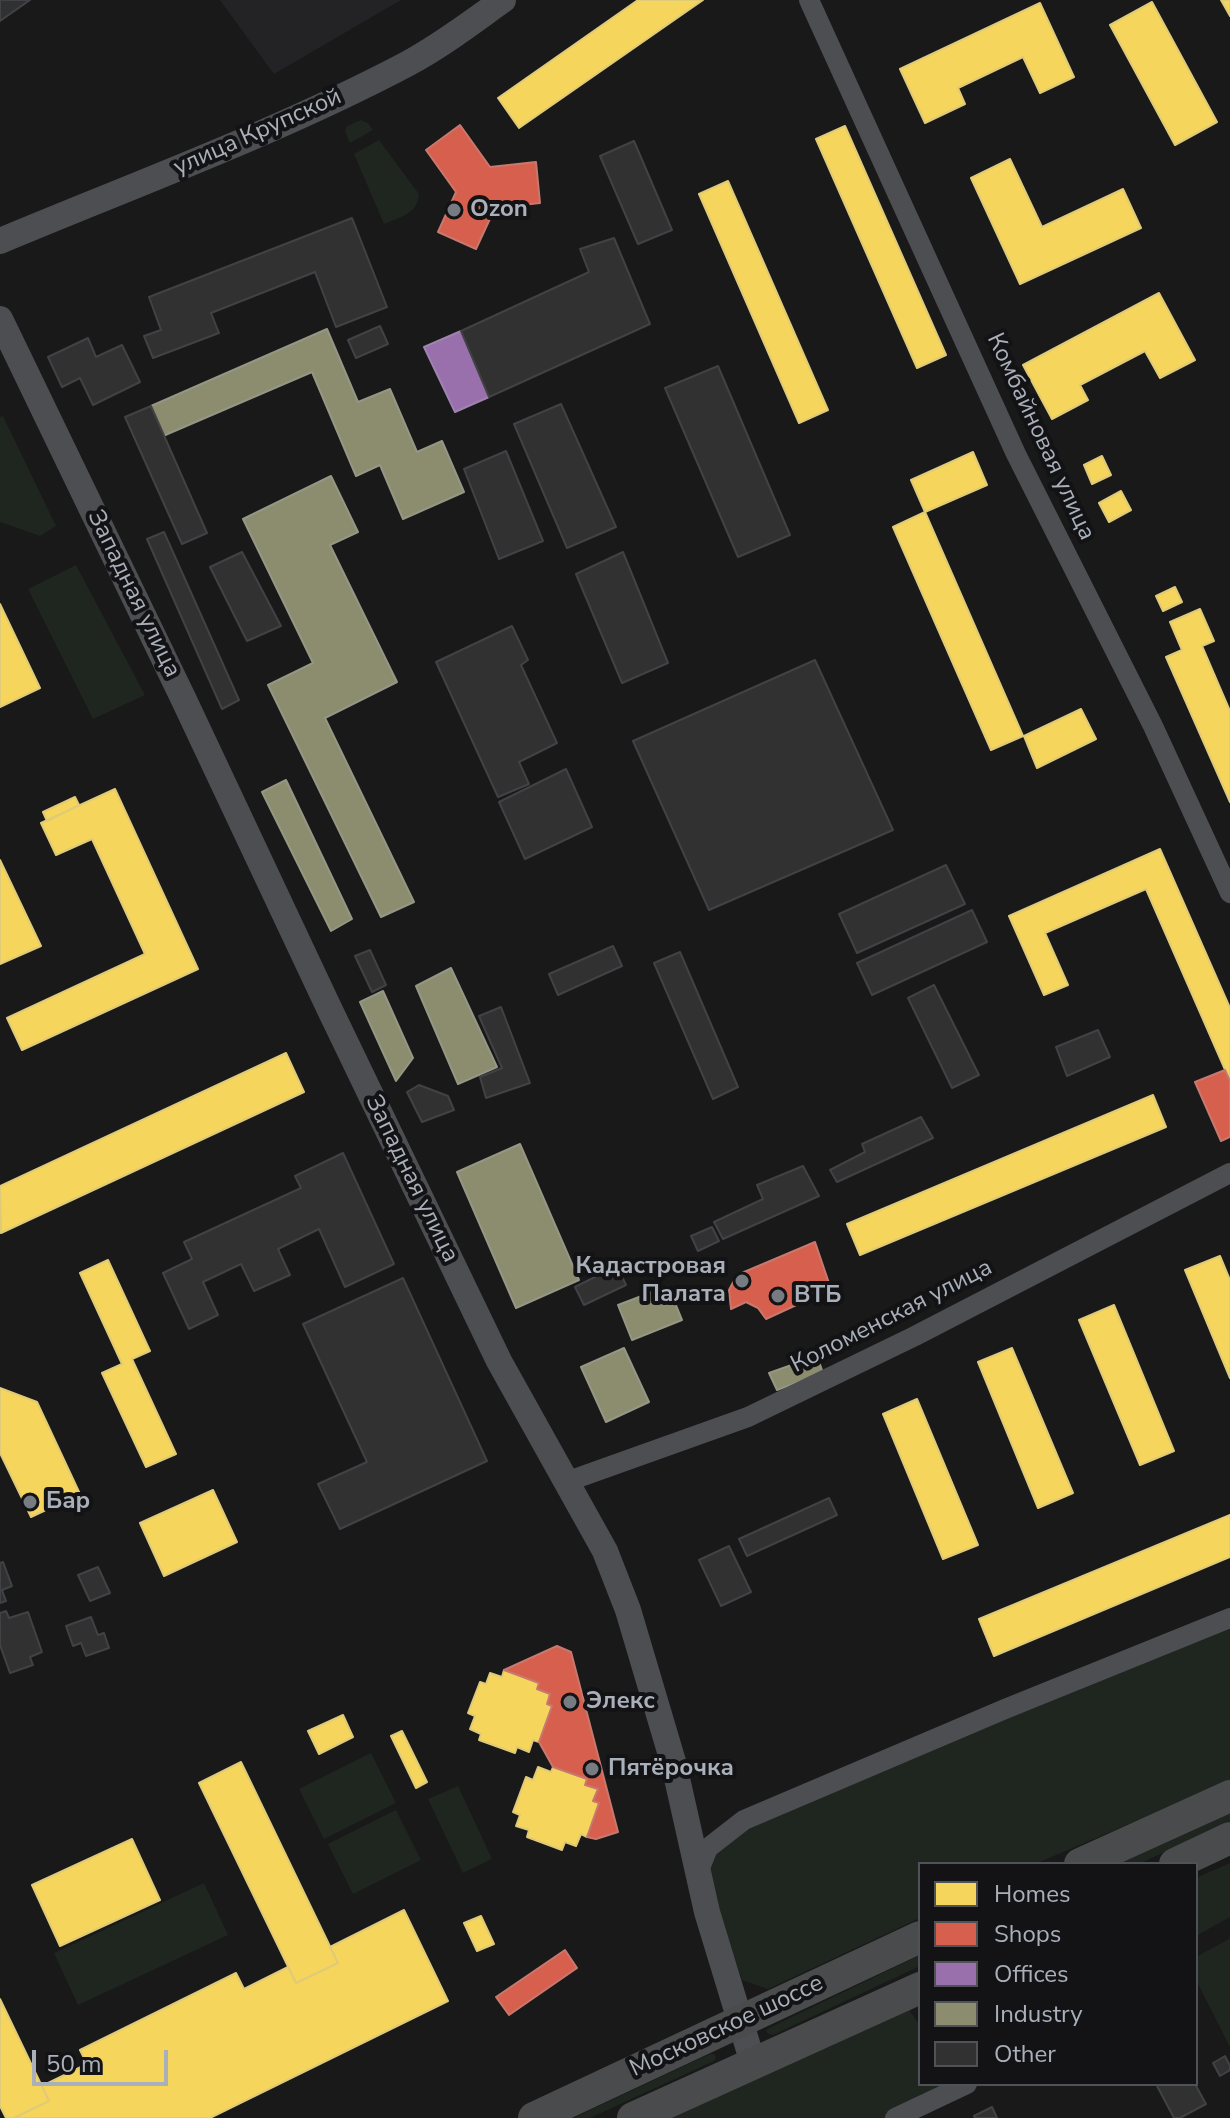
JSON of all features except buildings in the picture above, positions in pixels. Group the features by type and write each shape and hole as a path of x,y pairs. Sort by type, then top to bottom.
{"main road":[{"path":"1084,1862 1230,1796"},
{"path":"1179,1862 1230,1838"},
{"name":"Московское шоссе","path":"534,2118 918,1938"},
{"name":"Московское шоссе","path":"633,2118 918,1989"}],"street":[{"name":"улица Крупской","path":"0,241 210,156 322,105 409,63 503,0"},
{"name":"Комбайновая улица","path":"809,0 1016,454 1153,726 1230,893"},
{"name":"Западная улица","path":"0,319 499,1361 605,1551 624,1598 674,1765 707,1912 753,2063"},
{"name":"Коломенская улица","path":"566,1482 748,1417 915,1336 1230,1173"},
{"path":"698,1873 708,1848 744,1820 1230,1618"},
{"path":"895,2118 963,2086"}],"shaded area":[{"path":"220,0 401,0 274,74"},
{"path":"361,120 373,130 350,143 345,131 347,126"},
{"path":"379,140 419,194 412,210 384,224 354,154"},
{"path":"3,416 56,526 40,536 0,522 0,417"},
{"path":"76,565 145,695 93,719 28,589"},
{"path":"1230,1629 1230,1781 1040,1862 918,1862 918,1919 768,1989 742,1980 708,1879 711,1857 749,1827 906,1757"},
{"path":"371,1753 396,1803 324,1839 299,1789"},
{"path":"458,1786 492,1859 463,1873 428,1799"},
{"path":"396,1810 421,1860 353,1894 328,1844"},
{"path":"1230,1810 1230,1821 1143,1862 1117,1862"},
{"path":"1230,1863 1230,1917 1198,1935 1198,1877"},
{"path":"204,1883 228,1935 78,2005 54,1953"},
{"path":"1230,1939 1230,2047 1198,1984 1198,1956"},
{"path":"918,1956 918,1967 773,2035 766,2031"},
{"path":"904,1995 918,2022 918,2086 963,2086 895,2118 639,2118"},
{"path":"710,2054 716,2057 714,2061 590,2118 573,2118"}],"place":[{"name":"Ozon","path":"454,210"},
{"name":"Кадастровая Палата","path":"742,1281"},
{"name":"ВТБ","path":"778,1296"},
{"name":"Бар","path":"30,1502"},
{"name":"Элекс","path":"570,1702"},
{"name":"Пятёрочка","path":"592,1769"}]}
